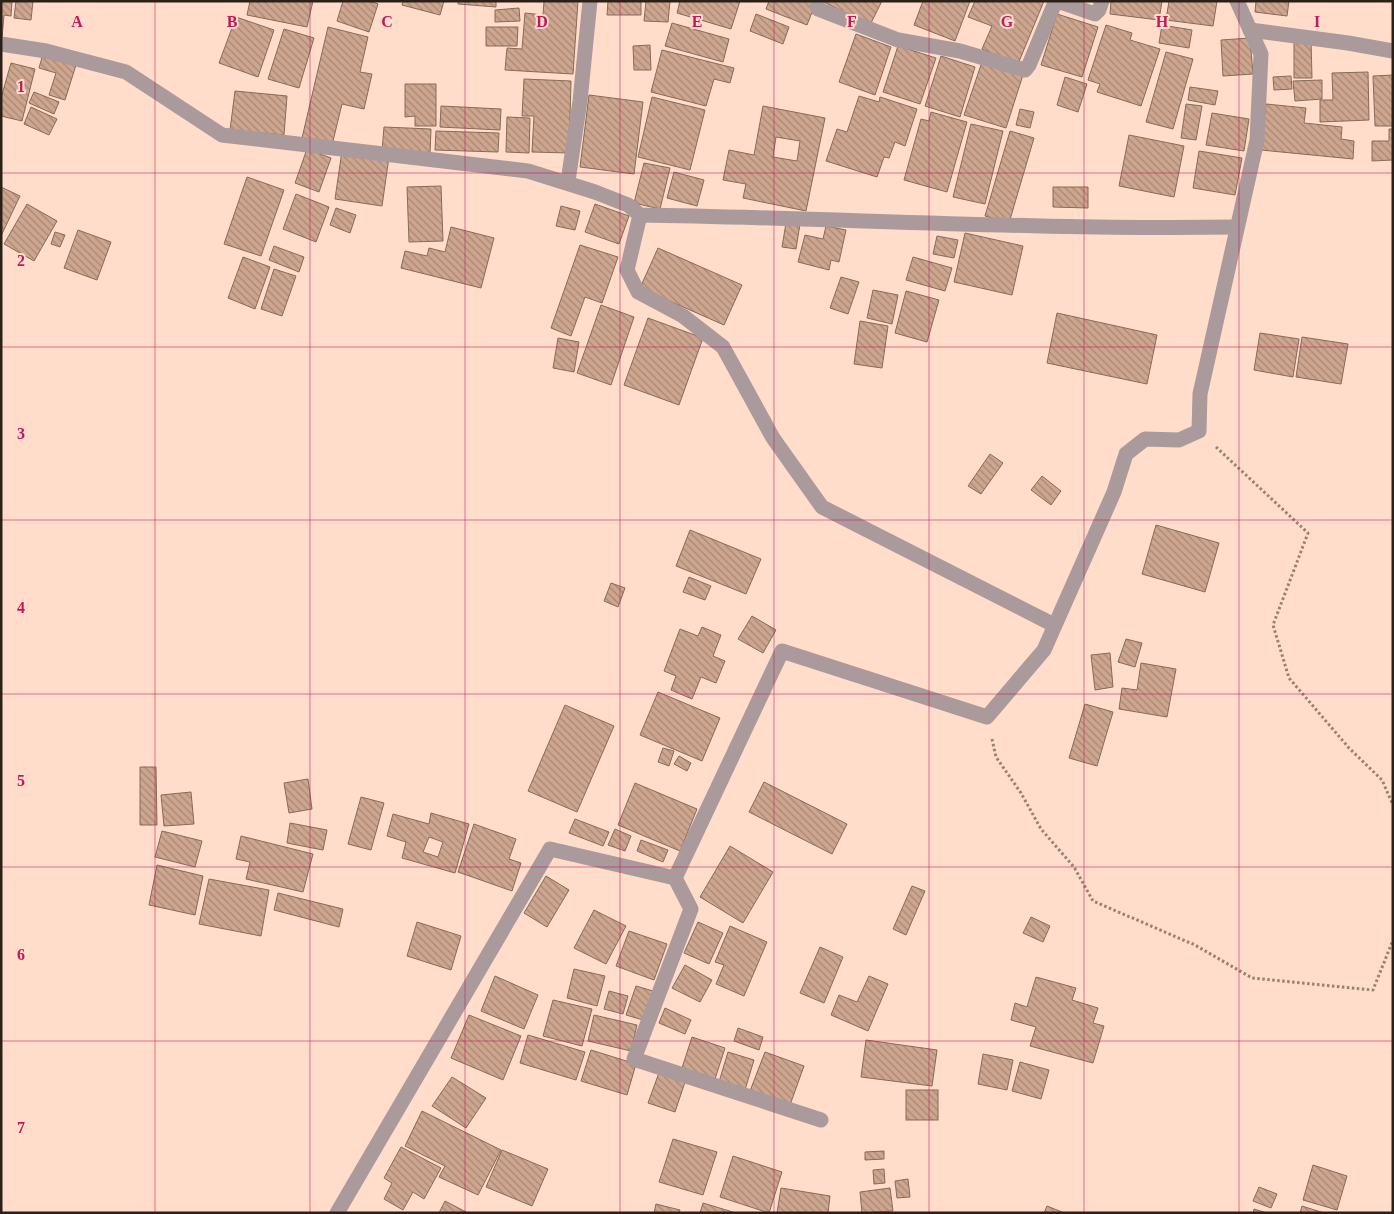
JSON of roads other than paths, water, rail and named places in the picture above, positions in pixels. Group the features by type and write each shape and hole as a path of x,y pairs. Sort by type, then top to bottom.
{"street":[{"path":"568,181 580,101 590,1"},
{"path":"817,1 818,9 898,40 960,51 1025,70 1029,65 1054,5 1060,2 1095,14 1099,10 1102,1"},
{"path":"675,878 782,651 987,717 1044,650 1114,492 1126,454 1145,439 1179,440 1199,431 1200,394 1257,140 1262,54 1237,1"},
{"path":"1250,30 1393,51"},
{"path":"1,44 46,51 126,72 222,135 528,171 568,181 628,205 640,215 828,218 1131,229 1236,227"},
{"path":"640,215 627,270 638,292 683,316 724,347 773,438 822,506 1054,625"},
{"path":"337,1213 550,849 675,878 691,909 634,1059 821,1120"}]}
